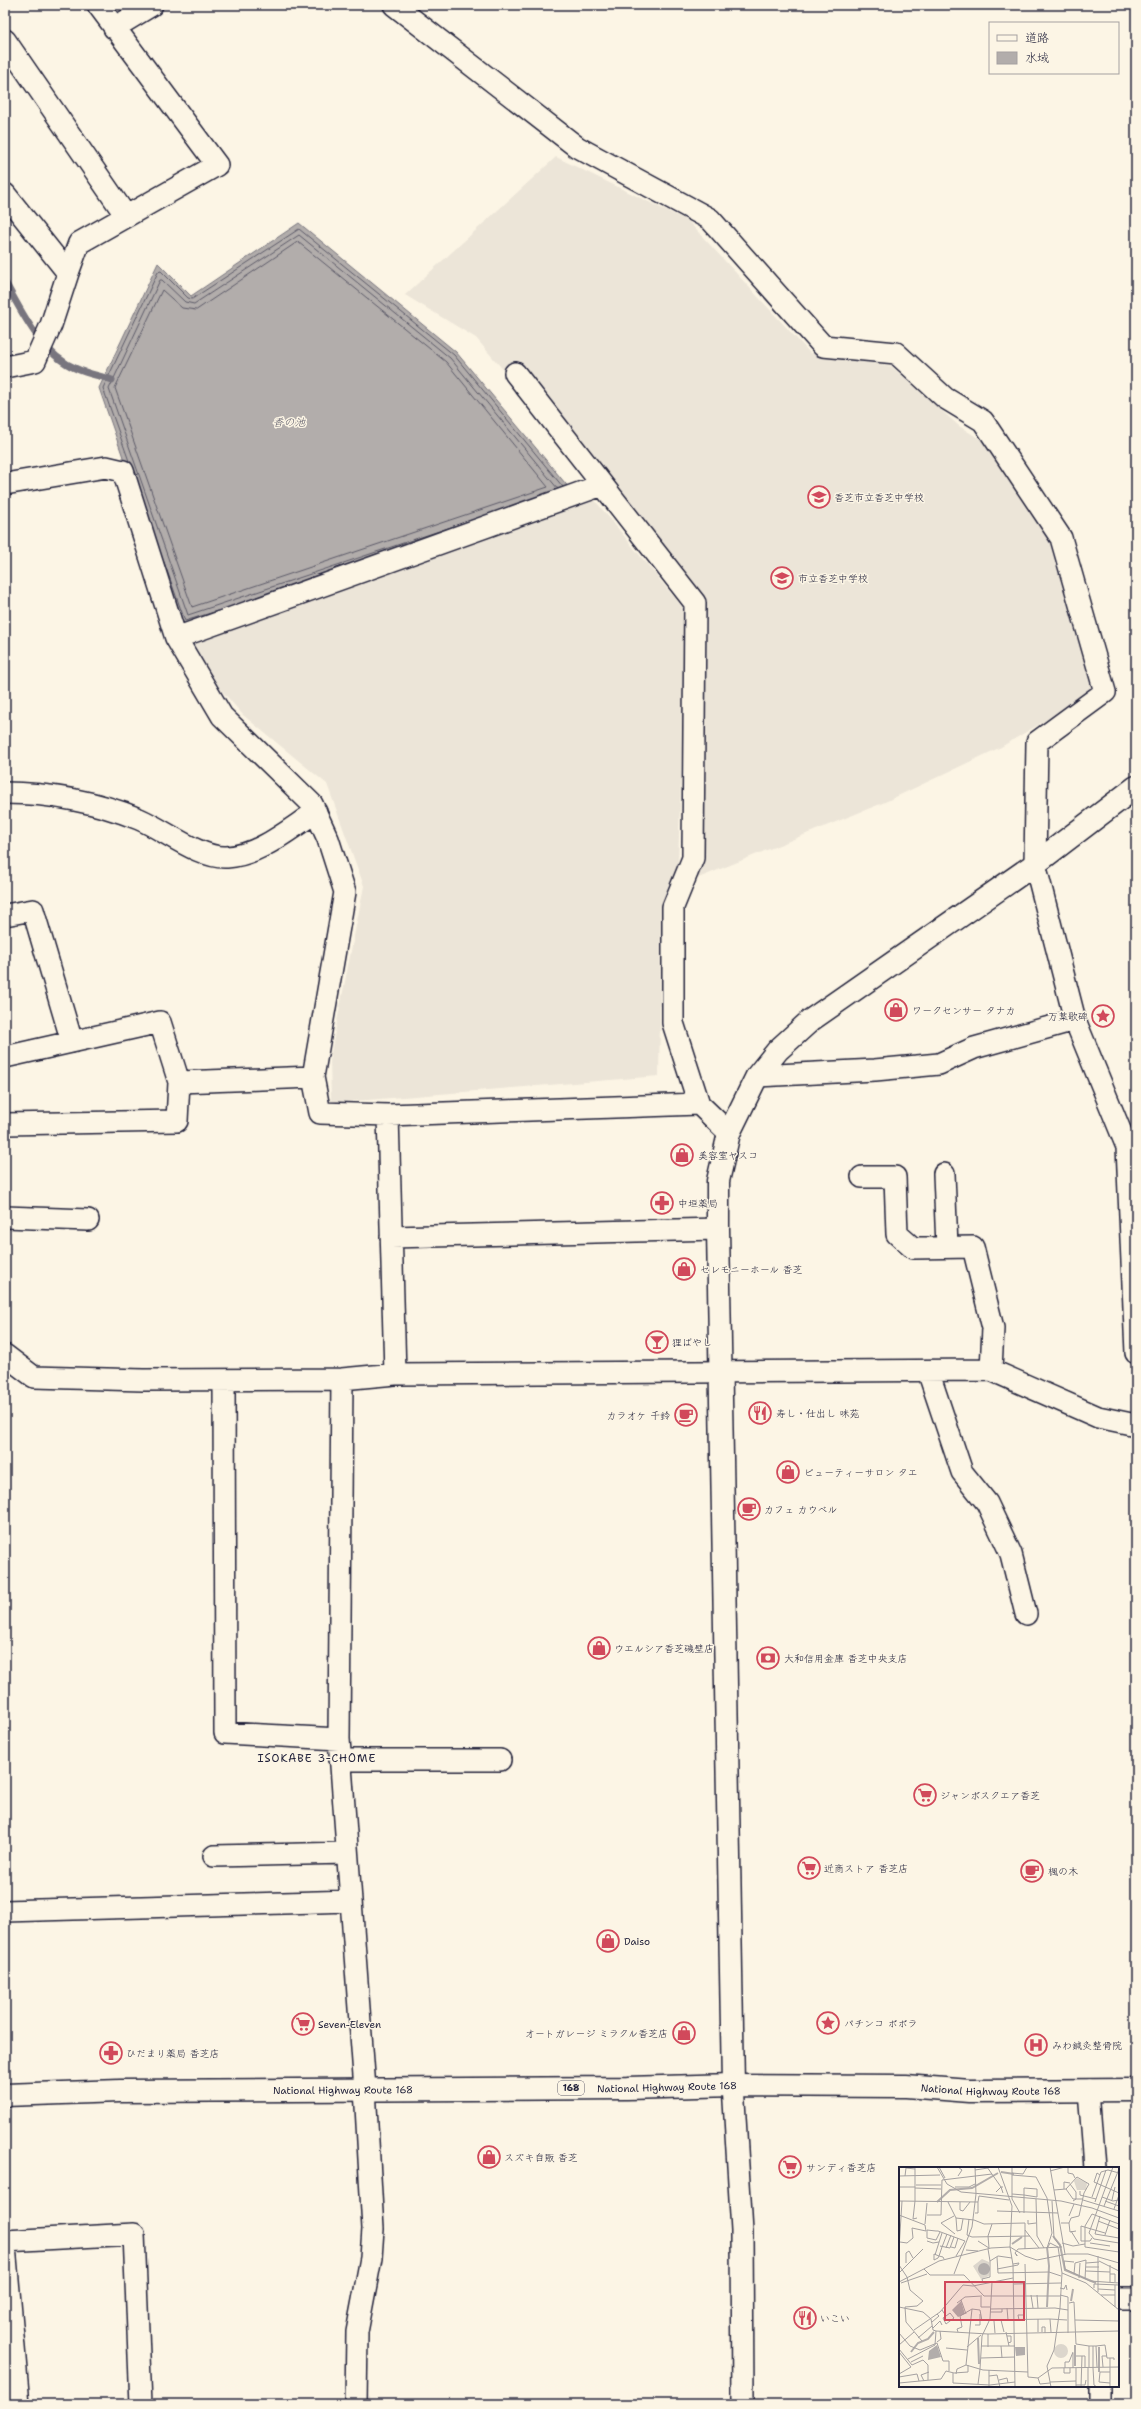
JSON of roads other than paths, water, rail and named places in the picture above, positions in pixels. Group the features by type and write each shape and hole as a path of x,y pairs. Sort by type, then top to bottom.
{"main road":[{"path":"733,2085 718,1229 718,1181 729,1133 757,1076 778,1050 811,1020 1034,864 1136,787"},
{"name":"National Highway Route 168","path":"5,2095 120,2091 627,2088 733,2085 906,2086 970,2091 1136,2090"}],"street":[{"path":"5,367 35,361 51,325 79,243 217,165 98,5"},
{"path":"114,28 152,5"},
{"path":"394,5 578,147 710,219 823,346 896,353 945,398 982,421 1061,538 1105,692 1037,742 1034,864 1075,1020 1132,1147 1136,1353"},
{"path":"5,40 126,216"},
{"path":"5,194 68,273"},
{"path":"515,374 695,603 693,858 672,906 673,1023 698,1104 729,1133"},
{"path":"5,484 106,467 123,471 176,638 222,716 312,804 328,839 345,892 313,1077 320,1113 388,1114 698,1104"},
{"path":"176,638 602,485"},
{"path":"5,793 58,798 110,809 139,820 214,857 229,857 257,850 316,812"},
{"path":"5,915 33,910 72,1042"},
{"path":"757,1076 874,1070 939,1064 974,1048 1075,1020"},
{"path":"5,1058 160,1022 179,1082 177,1121 5,1124"},
{"path":"179,1082 313,1077"},
{"path":"388,1114 395,1374"},
{"path":"944,1174 947,1247"},
{"path":"862,1177 895,1177 897,1234 913,1248 973,1247 993,1328 991,1370"},
{"path":"5,1217 88,1220"},
{"path":"391,1237 718,1229"},
{"path":"5,1355 34,1377 224,1380 342,1379 395,1374 991,1370 1098,1417 1136,1425"},
{"path":"928,1371 962,1472 987,1503 1011,1554 1026,1614"},
{"path":"342,1379 339,1740 365,2089 373,2229 371,2258 357,2332 356,2404"},
{"path":"224,1380 226,1733 339,1740"},
{"path":"340,1760 500,1760"},
{"path":"214,1856 347,1853"},
{"path":"5,1911 351,1901"},
{"path":"733,2085 742,2231 743,2404"},
{"path":"1090,2090 1095,2167"},
{"path":"5,2241 134,2234 141,2404"},
{"path":"5,2246 19,2404"},
{"path":"1119,2298 1136,2298"},
{"path":"1101,2387 1101,2404"}],"water":[{"name":"香の池","path":"299,223 456,352 575,495 182,627 99,388 158,263 191,296"}],"waterway":[{"path":"5,282 26,320 53,354 77,369 112,380"},
{"path":"5,2398 6,2404"}],"place":[{"name":"香芝市立香芝中学校","path":"819,497"},
{"name":"市立香芝中学校","path":"782,578"},
{"name":"ワークセンサー タナカ","path":"896,1010"},
{"name":"万葉歌碑","path":"1103,1016"},
{"name":"美容室ヤスコ","path":"682,1155"},
{"name":"中垣薬局","path":"662,1203"},
{"name":"セレモニーホール 香芝","path":"684,1269"},
{"name":"狸ばやし","path":"657,1342"},
{"name":"寿し・仕出し 味苑","path":"760,1413"},
{"name":"カラオケ 千鈴","path":"686,1415"},
{"name":"ビューティーサロン タエ","path":"788,1472"},
{"name":"カフェ カウベル","path":"749,1509"},
{"name":"ウエルシア香芝磯壁店","path":"599,1648"},
{"name":"大和信用金庫 香芝中央支店","path":"768,1658"},
{"name":"ジャンボスクエア香芝","path":"925,1795"},
{"name":"近商ストア 香芝店","path":"809,1868"},
{"name":"楓の木","path":"1032,1871"},
{"name":"Daiso","path":"608,1941"},
{"name":"パチンコ ポポラ","path":"828,2023"},
{"name":"Seven-Eleven","path":"303,2024"},
{"name":"オートガレージ ミラクル香芝店","path":"684,2033"},
{"name":"みわ鍼灸整骨院","path":"1036,2045"},
{"name":"ひだまり薬局 香芝店","path":"111,2053"},
{"name":"スズキ自販 香芝","path":"489,2157"},
{"name":"サンディ香芝店","path":"790,2167"},
{"name":"いこい","path":"805,2318"}],"district":[{"name":"ISOKABE 3-CHOME","path":"317,1758"}]}
